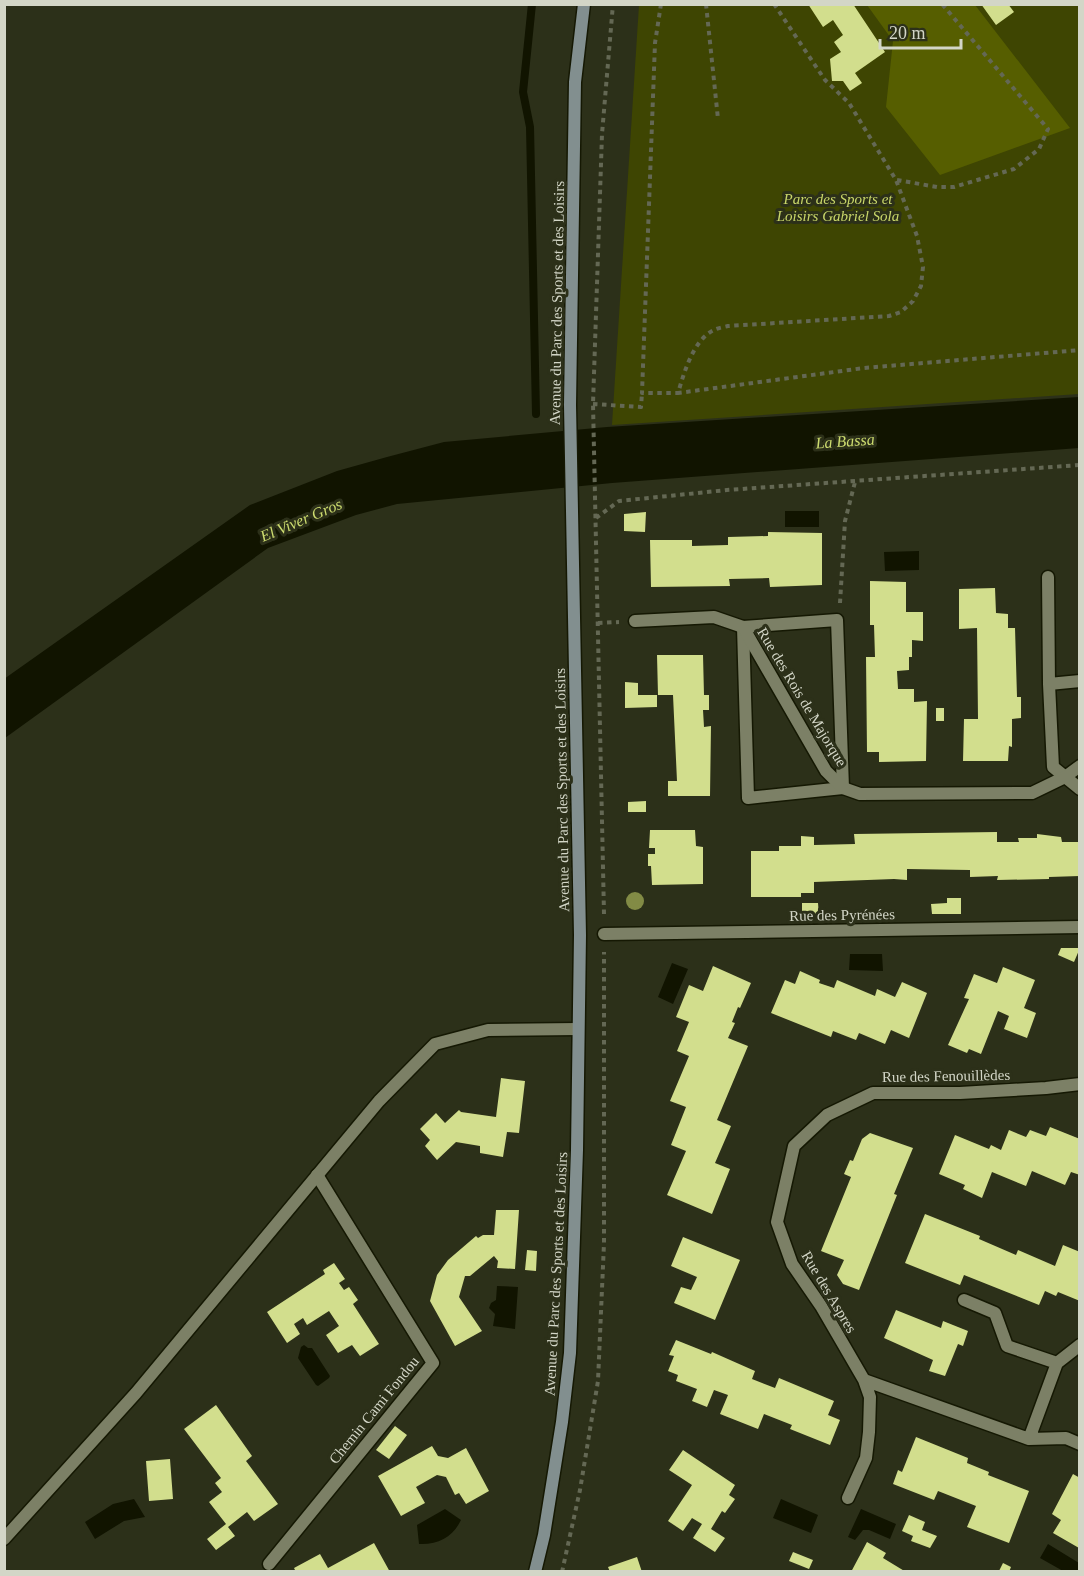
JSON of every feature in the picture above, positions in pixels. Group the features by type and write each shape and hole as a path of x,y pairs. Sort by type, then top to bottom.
{"main road":[{"name":"Avenue du Parc des Sports et des Loisirs","path":"534,1572 544,1535 562,1422 570,1353 577,1150 580,935 570,405 575,82 584,4"}],"street":[{"path":"1048,577 1049,684 1053,767 1080,789"},
{"name":"Rue des Rois de Majorque","path":"629,621 714,617 743,627 826,771 843,788 860,794 1032,793 1065,777 1080,766"},
{"path":"837,620 843,788 748,798 743,627 837,620"},
{"path":"1049,684 1080,681"},
{"name":"Rue des Pyrénées","path":"604,934 1080,927"},
{"path":"4,1539 136,1393 379,1101 435,1044 488,1030 578,1029"},
{"name":"Rue des Fenouillèdes","path":"794,1146 827,1115 873,1093 960,1093 1080,1084"},
{"name":"Rue des Aspres","path":"794,1146 777,1222 792,1264 821,1306 864,1380 870,1397 866,1458 848,1498"},
{"name":"Chemin Cami Fondou","path":"269,1564 433,1363 317,1175"},
{"path":"963,1300 995,1313 1007,1346 1058,1364"},
{"path":"1029,1440 1058,1364 1080,1345"},
{"path":"864,1380 1029,1440 1066,1438 1080,1444"}],"path":[{"path":"594,490 593,404 602,134 613,4"},
{"path":"593,404 641,407 654,75 661,4"},
{"path":"706,4 718,119"},
{"path":"678,393 685,371 699,343 712,330 728,326 889,316 901,312 913,301 921,286 923,267 917,236 896,180 849,103 825,80 774,4"},
{"path":"896,180 937,187 954,187 1014,168 1039,149 1047,129 942,4"},
{"path":"642,393 678,393 864,368 1080,350"},
{"path":"595,519 619,501 727,490 1080,465"},
{"path":"837,620 845,521 855,482"},
{"path":"598,622 629,621"}],"green space":[{"name":"Parc des Sports et Loisirs Gabriel Sola","path":"639,5 1079,5 1079,394 612,425"},
{"path":"867,5 975,5 1070,128 940,175 886,107 893,41"}],"water":[{"path":"1079,397 1079,448 612,483 397,504 356,515 268,548 5,738 4,679 250,505 337,471 444,442 607,427"},
{"path":"785,511 819,511 819,527 785,527"},
{"path":"919,551 919,570 885,571 884,552"},
{"path":"850,954 882,954 883,971 849,970"},
{"path":"672,963 688,969 673,1004 658,997"},
{"path":"497,1286 518,1287 515,1329 493,1326 495,1314 489,1308 496,1300"},
{"path":"304,1345 312,1348 330,1376 318,1386 298,1358 301,1347"},
{"path":"134,1499 145,1517 124,1521 95,1539 85,1522 113,1504"},
{"path":"781,1499 818,1515 811,1533 773,1518"},
{"path":"445,1509 461,1520 458,1526 444,1539 419,1544 417,1525"},
{"path":"861,1509 896,1524 890,1539 869,1530 863,1530 855,1540 848,1537"},
{"path":"1048,1544 1079,1563 1078,1571 1063,1571 1040,1558"}],"building":[{"path":"808,4 853,4 885,52 855,73 862,83 850,91 843,81 832,81 830,59 841,52 834,42 843,35 833,20 823,27"},
{"path":"981,4 1008,4 1014,12 996,25"},
{"path":"646,512 645,532 624,531 624,514"},
{"path":"768,532 822,533 822,585 770,587 769,578 729,579 730,586 651,587 650,540 692,540 692,546 728,545 728,537 768,536"},
{"path":"870,581 906,582 906,612 923,612 923,641 912,640 909,670 897,671 898,689 914,689 914,702 927,701 926,761 879,762 879,752 867,752 866,657 875,657 874,625 870,625"},
{"path":"995,588 996,613 1008,614 1008,628 1015,628 1017,697 1021,697 1021,718 1012,719 1012,747 1009,746 1008,761 963,761 964,719 978,719 977,628 959,629 959,589"},
{"path":"657,655 703,655 704,695 709,695 709,710 703,710 704,727 711,726 710,796 668,796 668,781 677,781 673,695 658,695"},
{"path":"625,682 638,683 638,695 657,695 657,707 625,708"},
{"path":"936,708 944,708 944,721 936,721"},
{"path":"646,801 646,812 628,812 628,802"},
{"path":"650,830 695,830 696,846 703,847 703,884 652,885 648,854 655,854 655,848 649,848"},
{"path":"997,832 997,842 1019,842 1018,838 1037,838 1037,834 1061,837 1062,842 1080,842 1080,876 997,880 998,876 970,877 970,870 907,869 907,880 814,882 814,893 801,893 801,897 751,897 751,851 779,851 779,846 801,846 801,836 814,837 814,845 855,844 854,834"},
{"path":"947,898 961,898 961,914 932,914 931,904 947,903"},
{"path":"802,903 818,903 819,916 802,915"},
{"path":"1061,948 1080,948 1074,962 1058,955"},
{"path":"713,966 751,983 740,1008 738,1007 732,1022 735,1023 728,1038 748,1046 717,1120 731,1126 715,1163 730,1169 712,1214 667,1195 686,1151 671,1145 686,1107 670,1101 689,1056 677,1051 689,1022 676,1017 689,985 703,991"},
{"path":"1003,967 1035,980 1024,1008 1036,1013 1027,1038 1004,1029 1009,1016 998,1011 981,1054 969,1049 967,1053 948,1045 969,999 964,998 974,974 997,983"},
{"path":"800,971 820,980 819,983 834,988 837,980 875,996 877,989 895,997 902,982 927,993 909,1038 891,1030 885,1044 859,1033 856,1040 833,1031 831,1037 771,1013 785,980 795,984"},
{"path":"501,1078 525,1081 519,1133 507,1132 503,1157 480,1153 480,1146 456,1142 437,1160 425,1146 430,1140 420,1129 436,1113 445,1123 459,1110 496,1117"},
{"path":"1050,1127 1080,1139 1080,1175 1071,1172 1065,1185 1032,1171 1026,1186 992,1172 982,1198 963,1189 965,1185 939,1174 955,1135 989,1149 991,1145 1001,1150 1009,1130 1026,1137 1030,1130 1046,1136"},
{"path":"870,1133 913,1148 859,1290 843,1284 837,1275 844,1260 821,1251 851,1177 844,1174 850,1160 853,1161 862,1139"},
{"path":"496,1210 519,1210 515,1269 497,1268 498,1261 494,1256 470,1276 465,1276 459,1297 482,1331 455,1346 430,1301 437,1275 448,1260 476,1236 478,1238 483,1235 494,1235"},
{"path":"925,1214 980,1236 979,1239 1016,1255 1018,1250 1055,1266 1063,1245 1080,1252 1080,1301 1058,1292 1056,1296 1045,1291 1039,1305 964,1275 960,1285 905,1263"},
{"path":"683,1237 740,1260 715,1320 674,1303 681,1287 691,1290 697,1277 671,1266"},
{"path":"527,1250 537,1251 536,1271 525,1270"},
{"path":"334,1263 345,1279 339,1283 344,1290 349,1287 358,1300 353,1304 379,1344 360,1356 352,1345 338,1353 326,1335 339,1326 329,1311 307,1325 303,1318 294,1324 300,1334 287,1343 267,1312 325,1274 323,1270"},
{"path":"896,1310 941,1328 943,1321 968,1331 963,1346 958,1344 945,1376 929,1371 933,1360 884,1338"},
{"path":"676,1340 711,1354 712,1352 755,1371 752,1379 775,1388 779,1378 834,1401 828,1415 840,1420 830,1445 790,1429 792,1425 764,1414 758,1429 720,1414 728,1395 714,1390 707,1407 692,1401 697,1389 676,1381 678,1375 668,1371 674,1356 669,1355"},
{"path":"216,1405 252,1456 246,1461 278,1504 254,1521 247,1512 228,1527 235,1536 216,1550 207,1539 226,1524 209,1502 222,1492 215,1483 221,1478 184,1429"},
{"path":"395,1426 407,1435 389,1459 376,1450"},
{"path":"916,1437 968,1458 967,1463 989,1472 988,1475 1029,1491 1009,1543 967,1527 976,1506 938,1491 934,1500 893,1484 898,1470 902,1472"},
{"path":"432,1446 438,1456 448,1458 466,1448 489,1491 466,1504 459,1493 455,1495 446,1477 437,1475 416,1487 425,1503 401,1516 378,1476"},
{"path":"683,1450 735,1485 729,1495 735,1499 725,1513 722,1511 711,1529 725,1538 715,1552 693,1538 702,1524 692,1518 683,1531 668,1521 692,1485 669,1470"},
{"path":"170,1459 173,1499 149,1501 146,1461"},
{"path":"1073,1474 1080,1478 1079,1548 1053,1533 1061,1520 1052,1514"},
{"path":"909,1515 925,1522 922,1530 937,1536 930,1548 911,1541 913,1536 902,1531"},
{"path":"867,1542 886,1553 883,1558 906,1572 851,1572"},
{"path":"374,1543 390,1572 296,1572 294,1568 320,1554 328,1568"},
{"path":"793,1552 813,1560 809,1569 789,1561"},
{"path":"637,1557 642,1572 610,1572 608,1567"},
{"path":"1003,1563 1011,1567 1009,1572 999,1571"}],"waterway":[{"path":"532,4 523,92 530,127 536,414"}],"water label":[{"name":"La Bassa","path":"845,441"},
{"name":"El Viver Gros","path":"301,520"}]}
